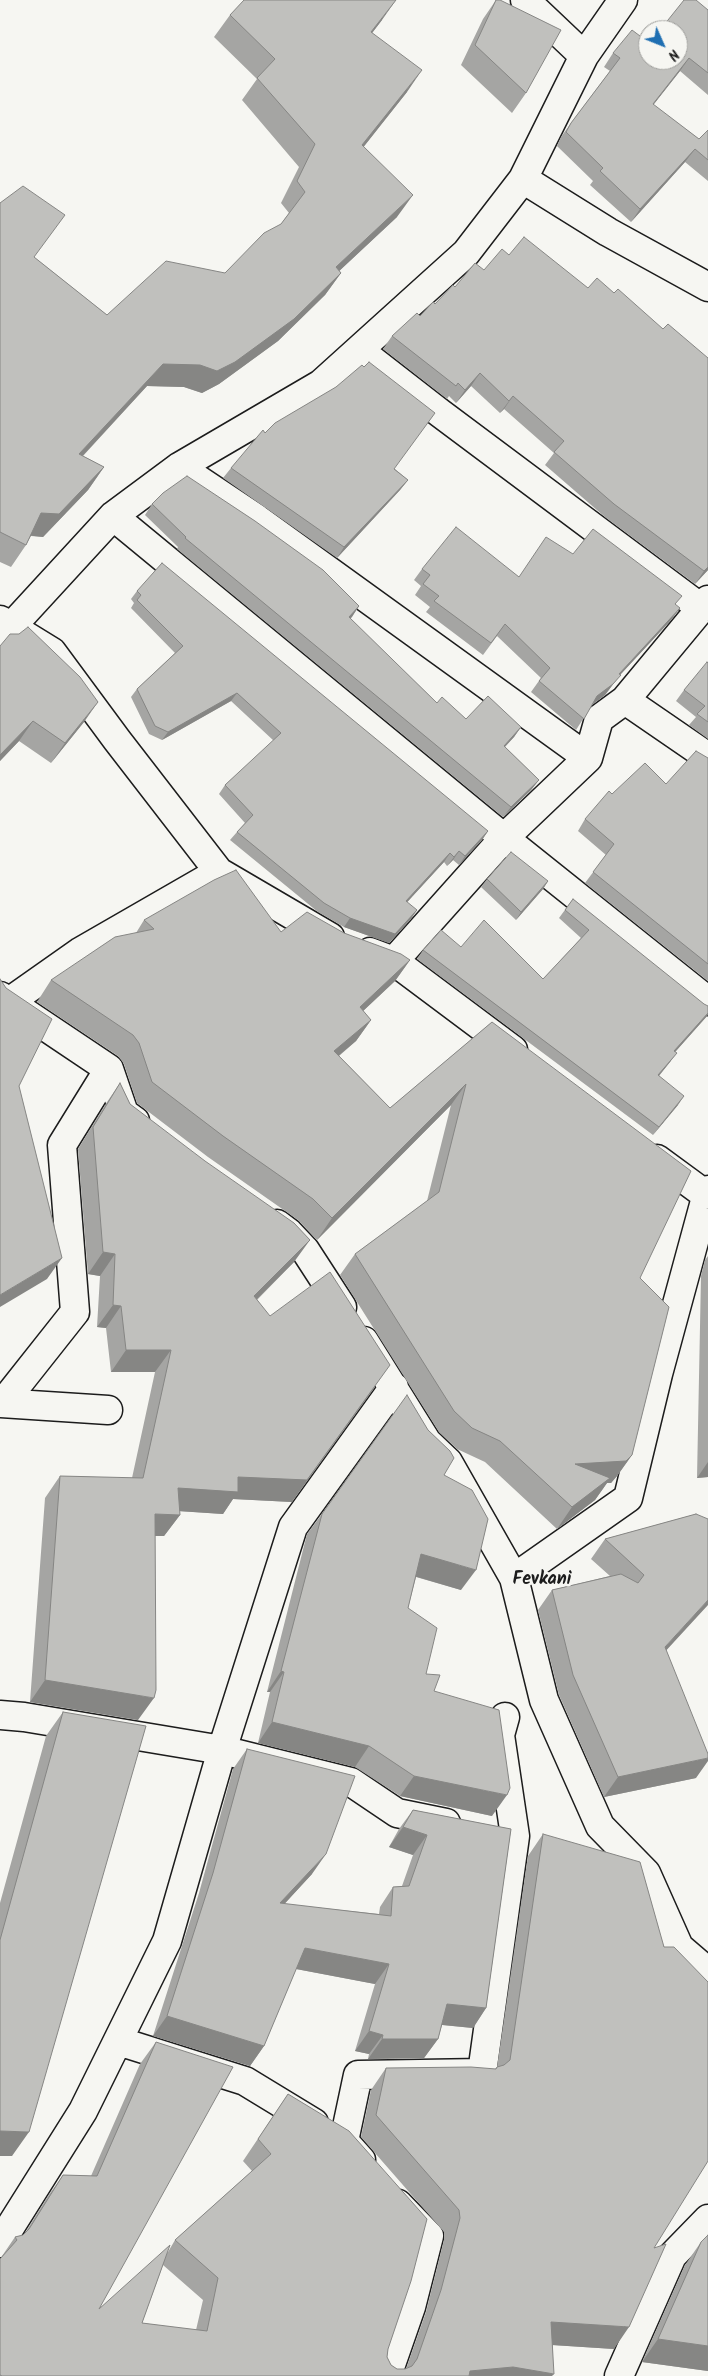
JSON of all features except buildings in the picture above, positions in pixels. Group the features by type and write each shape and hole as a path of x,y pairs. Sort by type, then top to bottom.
{"street":[{"path":"525,0 584,56"},
{"path":"534,1066 394,961 337,940 219,872 52,652 3,628 113,516 179,467 321,384 466,253 523,179 584,56 623,0"},
{"path":"523,179 608,232 708,287"},
{"path":"359,350 440,413 704,604 625,700 599,718 588,758 504,838 394,961"},
{"path":"179,467 265,525 588,758"},
{"path":"113,516 504,838 708,1002"},
{"path":"625,700 708,757"},
{"path":"154,1136 124,1113 109,1069 5,999 80,952 219,872"},
{"path":"1,1403 75,1312 62,1145 109,1069"},
{"path":"514,1578 628,1498 707,1193 636,1143"},
{"path":"256,1210 289,1233 305,1250 394,1387 427,1442 448,1462 514,1578 544,1700 600,1826 646,1873 679,1947 708,1972"},
{"path":"0,2244 84,2111 167,1941 222,1750 293,1527 394,1387"},
{"path":"1,1403 108,1410"},
{"path":"0,1715 24,1716 222,1750 351,1782 397,1813 515,1836 543,1844"},
{"path":"344,2141 358,2075 482,2073 515,1836 500,1735 506,1717"},
{"path":"599,1860 646,1873"},
{"path":"118,2041 245,2081 344,2141 415,2223 429,2236 411,2307 387,2376"},
{"path":"619,2376 672,2256 708,2219"}],"district":[{"name":"Fevkani","path":"542,1581"}]}
